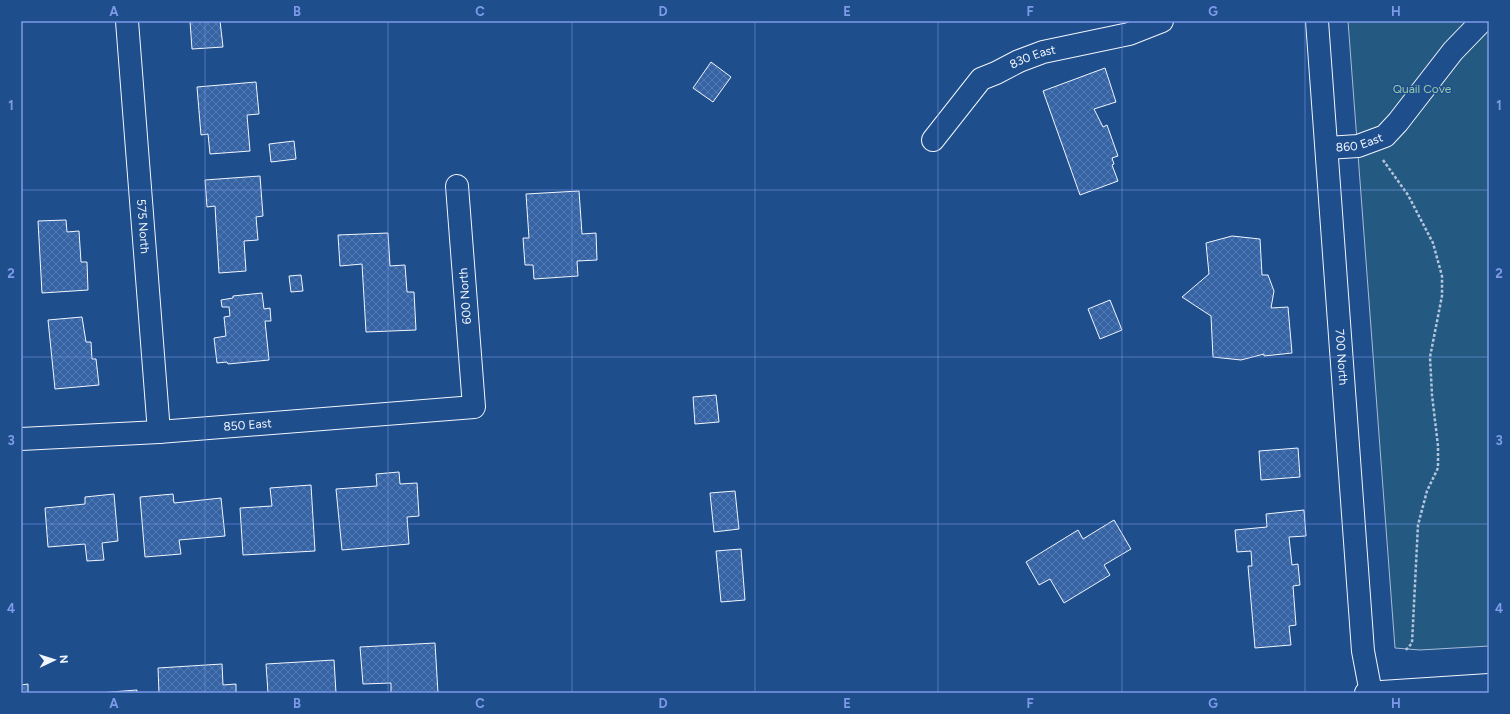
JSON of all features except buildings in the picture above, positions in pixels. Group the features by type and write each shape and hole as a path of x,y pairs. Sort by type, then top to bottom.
{"street":[{"name":"575 North","path":"127,21 159,432"},
{"name":"830 East","path":"933,140 981,79 1019,61 1043,52 1129,34 1162,21"},
{"name":"700 North","path":"1317,21 1363,651 1371,693"},
{"name":"860 East","path":"1327,148 1358,146 1385,136 1398,122 1453,51 1482,21"},
{"name":"600 North","path":"457,186 474,407"},
{"name":"850 East","path":"21,439 159,432 474,407"},
{"path":"1366,693 1489,685"}],"path":[{"path":"1383,160 1412,202 1433,243 1442,276 1442,296 1430,357 1432,395 1438,446 1438,468 1427,491 1418,525 1412,643 1405,651"}],"green space":[{"name":"Quail Cove","path":"1348,21 1489,21 1489,646 1420,650 1395,648"}]}
